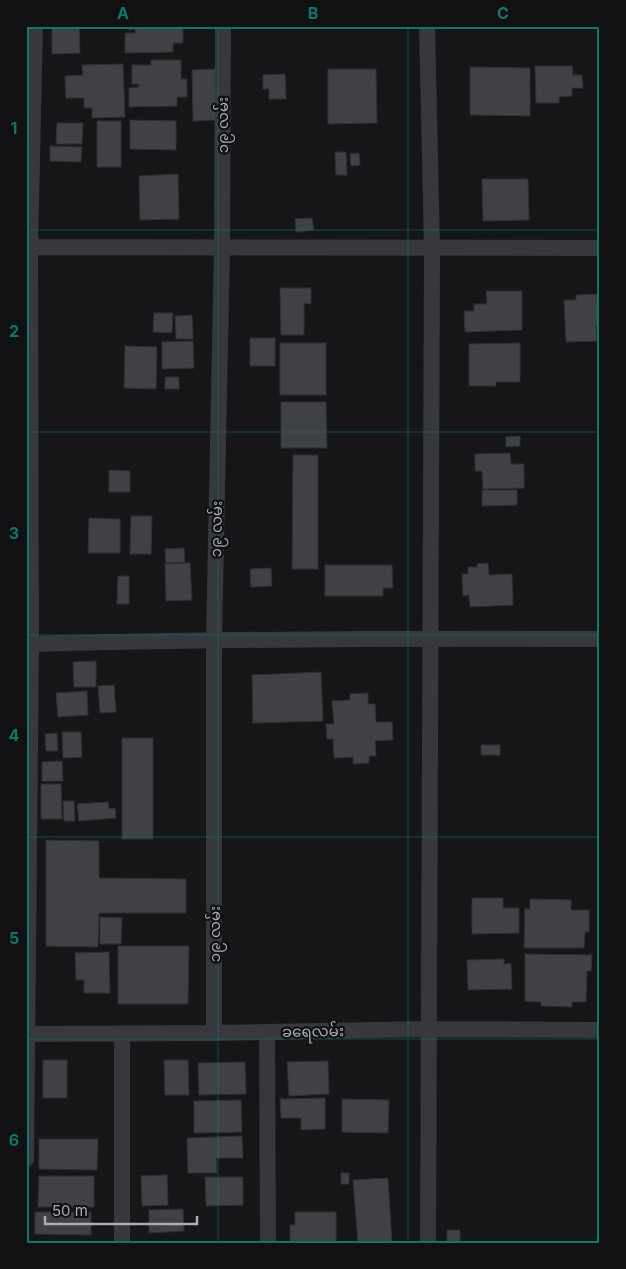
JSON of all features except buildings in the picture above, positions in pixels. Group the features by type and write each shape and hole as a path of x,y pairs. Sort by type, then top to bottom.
{"street":[{"path":"26,1159 31,644 30,247 35,26"},
{"name":"၁၉ လမ်း","path":"214,1033 214,640 222,247 223,26"},
{"path":"427,26 432,248 428,1243"},
{"path":"30,247 600,248"},
{"path":"31,644 430,638 600,639"},
{"name":"ခရေလမ်း","path":"27,1034 428,1029 600,1030"},
{"path":"122,1032 122,1243"},
{"path":"266,1032 268,1243"}]}
